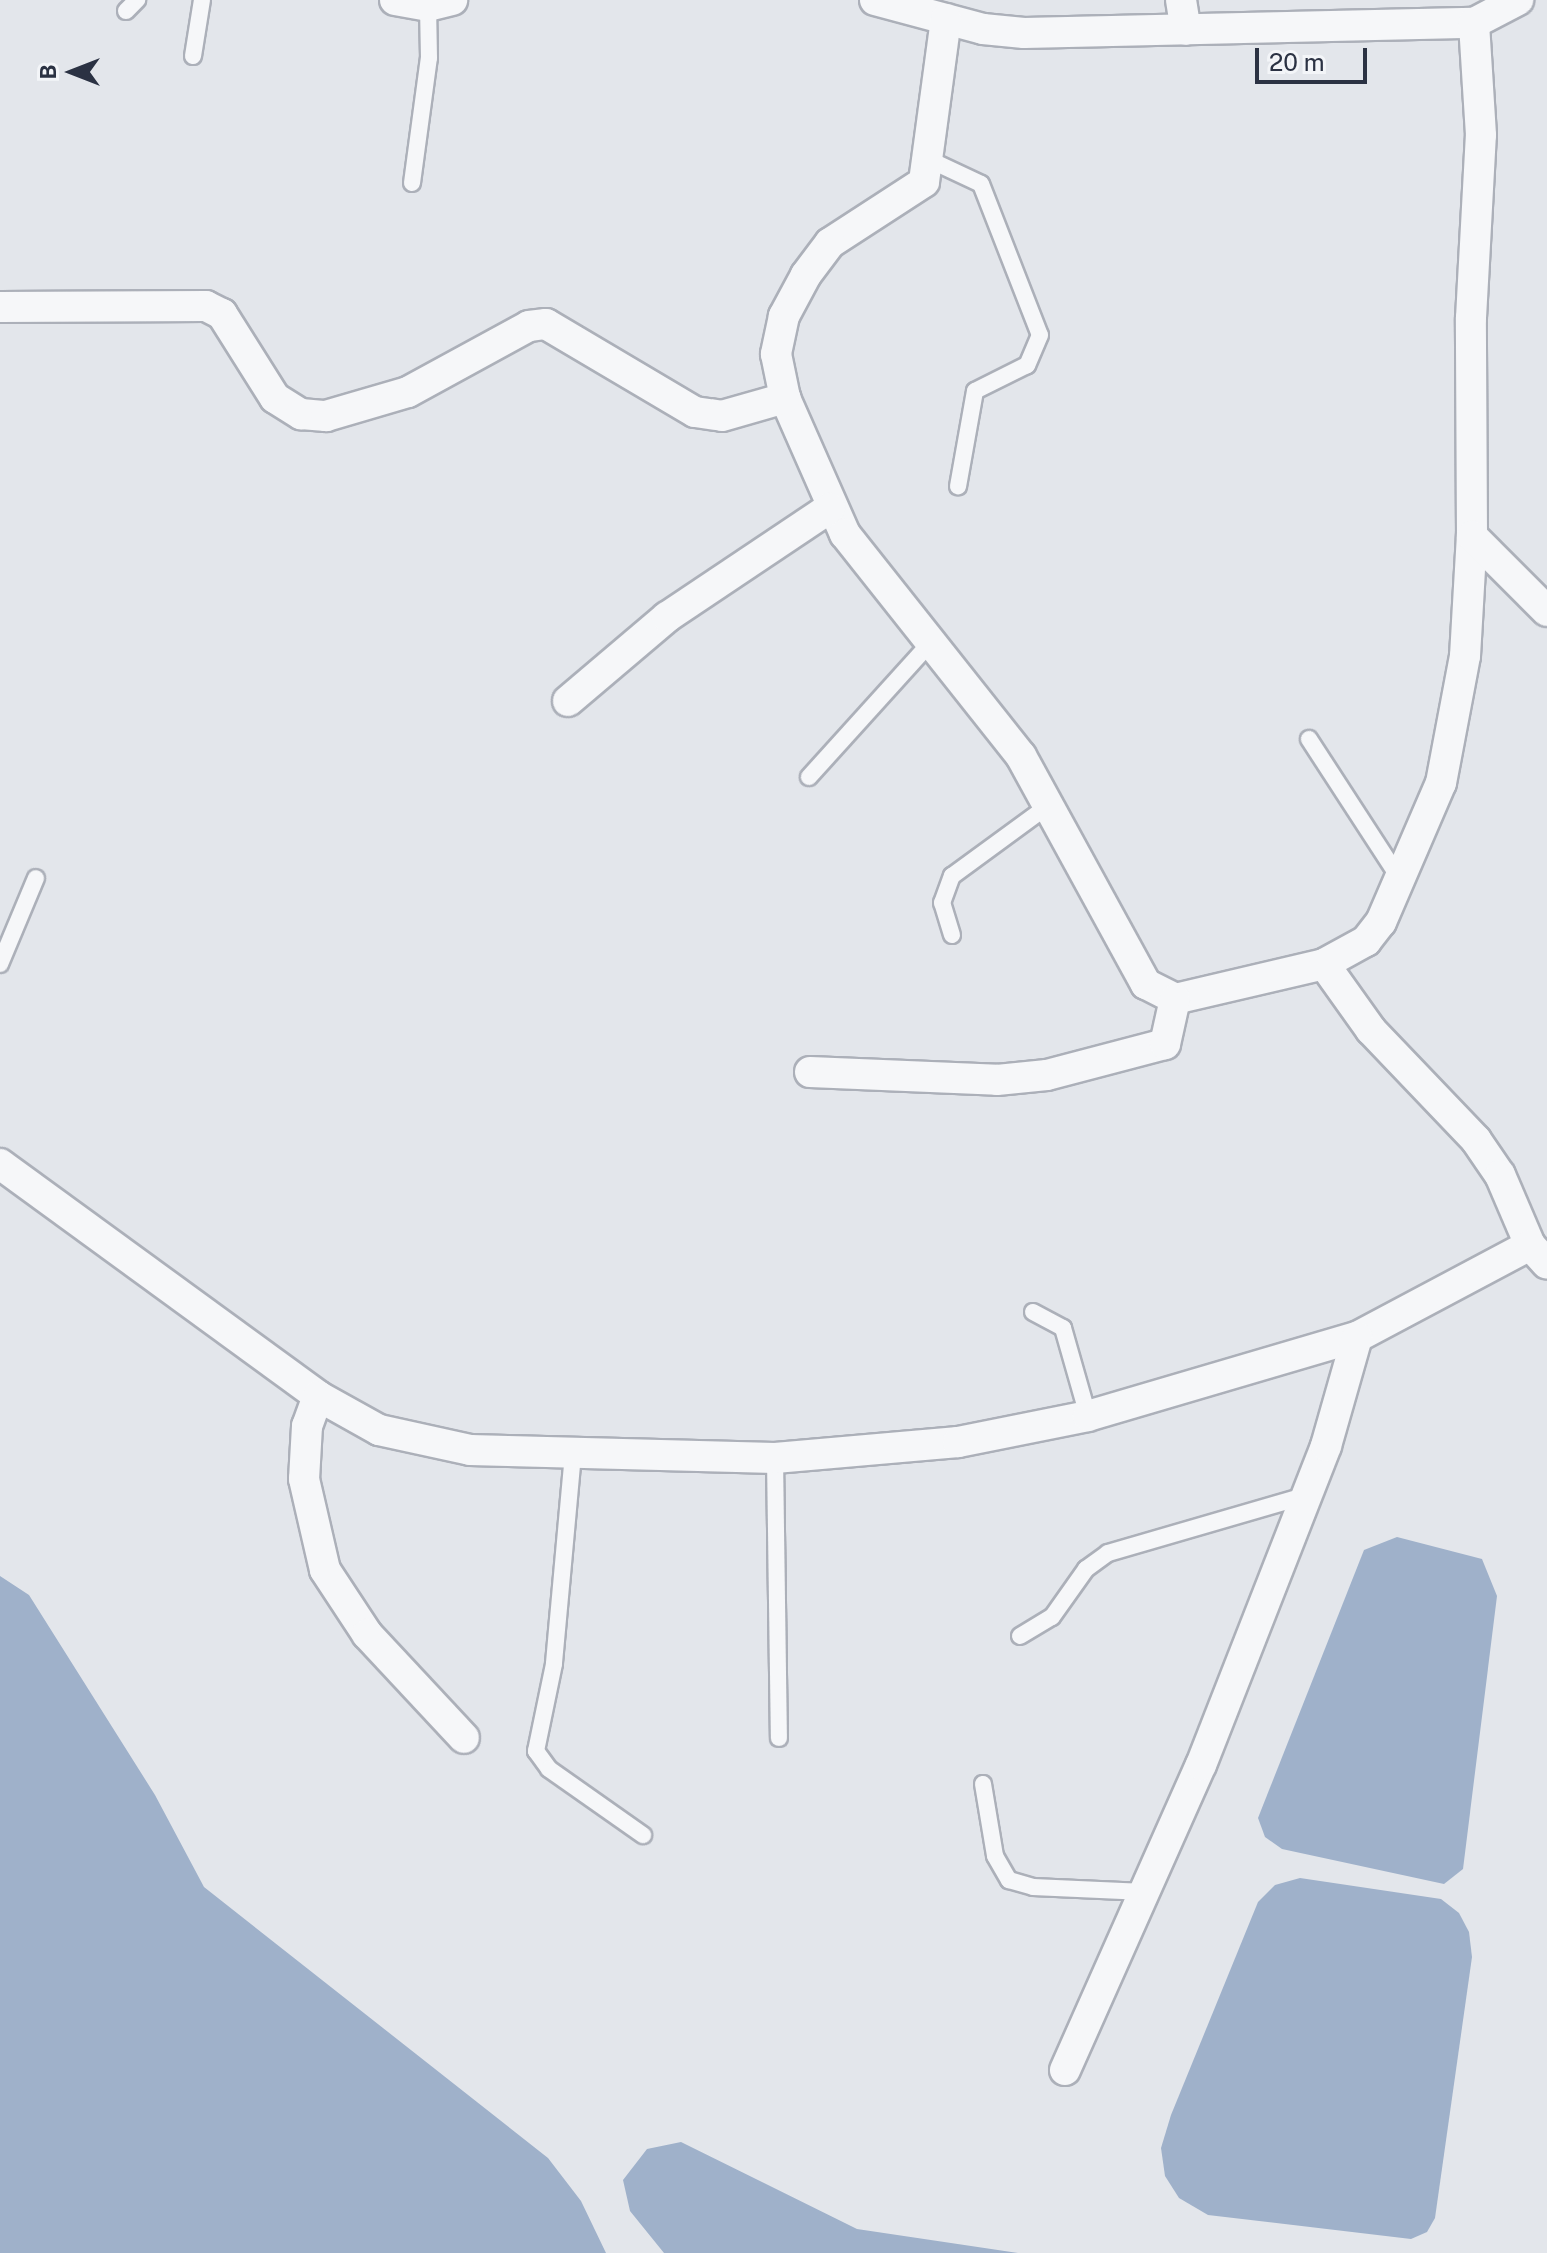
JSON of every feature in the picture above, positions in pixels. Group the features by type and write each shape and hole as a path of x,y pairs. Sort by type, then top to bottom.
{"street":[{"path":"395,0 440,3"},
{"path":"875,0 946,19 1024,33 1474,23 1518,0"},
{"path":"1181,0 1186,30"},
{"path":"946,19 930,160 924,182 830,243 806,275 784,316 776,354 785,398 830,508 1021,756 1146,984 1175,999 1324,964 1366,941 1400,879 1451,744 1465,656 1472,536 1471,318 1481,135 1474,23"},
{"path":"0,307 206,306 222,314 275,398 301,414 326,416 408,392 529,326 546,324 695,412 722,416 785,398"},
{"path":"568,701 667,617 830,508"},
{"path":"1472,536 1547,611"},
{"path":"2,1168 318,1396 379,1430 420,1442 573,1454 775,1458 958,1442 1088,1416 1357,1337 1539,1254 1500,1175 1476,1140 1371,1030 1324,964"},
{"path":"810,1072 997,1080 1047,1075 1165,1044 1175,999"},
{"path":"1065,2070 1145,1892 1308,1495 1357,1337"},
{"path":"318,1396 307,1426 304,1479 325,1570 367,1634 464,1738"}],"lane":[{"path":"193,56 202,0"},
{"path":"412,183 429,58 440,3"},
{"path":"930,160 981,184 1040,335 1027,365 975,391 958,486"},
{"path":"809,777 931,642"},
{"path":"1309,739 1400,879"},
{"path":"952,935 942,903 952,876 1049,805"},
{"path":"0,964 36,878"},
{"path":"1033,1312 1063,1328 1088,1416"},
{"path":"573,1454 554,1664 536,1751 549,1769 643,1835"},
{"path":"775,1458 779,1738"},
{"path":"1020,1636 1052,1617 1086,1569 1108,1553 1308,1495"},
{"path":"983,1784 995,1856 1009,1880 1033,1887 1145,1892"}],"water":[{"path":"1397,1537 1482,1559 1497,1596 1463,1869 1444,1884 1282,1849 1265,1837 1258,1818 1364,1550"},
{"path":"0,1576 29,1595 155,1795 204,1887 548,2158 581,2201 606,2253 0,2253"},
{"path":"1300,1878 1441,1899 1459,1913 1469,1932 1472,1957 1435,2218 1427,2232 1411,2239 1208,2215 1179,2198 1165,2176 1161,2148 1171,2115 1258,1902 1275,1885"},
{"path":"681,2142 857,2229 1018,2253 664,2253 630,2211 623,2180 647,2149"}]}
